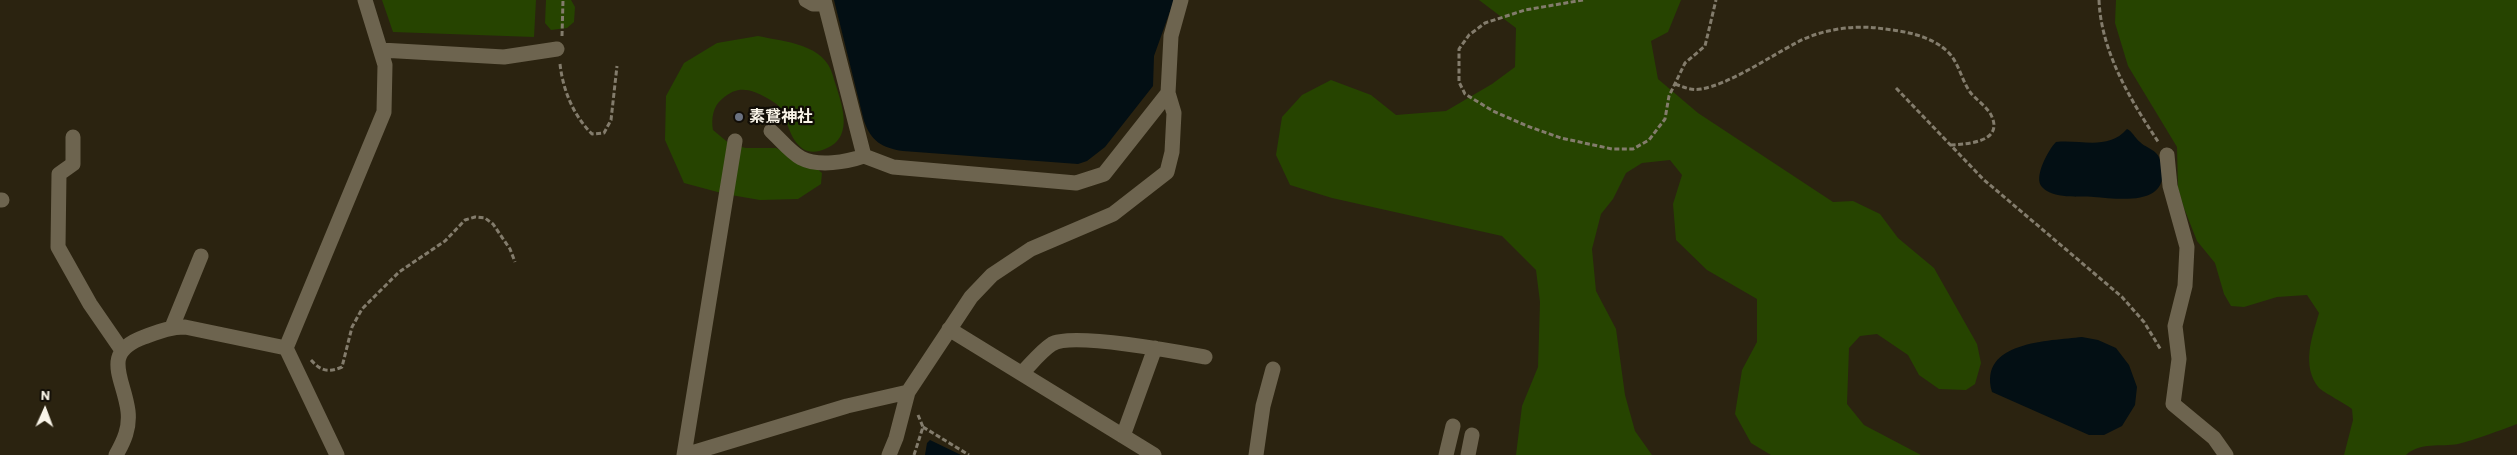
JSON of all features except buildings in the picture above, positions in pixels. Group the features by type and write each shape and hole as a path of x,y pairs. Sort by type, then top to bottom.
{"street":[{"path":"337,455 286,348 384,112 386,65 365,0"},
{"path":"806,0 813,4 824,2 864,156"},
{"path":"889,455 896,438 908,392 971,297 992,275 1031,249 1113,214 1167,172 1172,152 1174,113 1168,93 1171,36 1181,0"},
{"path":"381,50 504,57 558,49"},
{"path":"771,131 801,158 817,162 844,162 864,156 893,167 1076,183 1104,174 1168,93"},
{"path":"74,137 72,164 59,174 58,247 90,304 121,349"},
{"path":"735,141 685,455 848,406 908,392"},
{"path":"2167,155 2170,186 2187,247 2185,286 2175,326 2179,359 2172,404 2214,438 2226,455"},
{"path":"172,327 201,256"},
{"path":"116,455 125,438 128,425 128,411 116,366 121,349 132,341 172,327 185,327 286,348"},
{"path":"949,329 1154,455"},
{"path":"1022,373 1054,343 1072,340 1155,348 1205,357"},
{"path":"1123,436 1155,348"},
{"path":"1256,455 1263,406 1273,369"},
{"path":"1446,455 1453,426"},
{"path":"1468,455 1472,435"}],"path":[{"path":"563,0 563,35 558,49 561,76 580,122 592,134 604,133 611,120 617,66"},
{"path":"1583,0 1524,10 1485,22 1469,35 1459,49 1459,82 1466,94 1493,111 1561,138 1612,149 1633,148 1649,140 1665,119 1669,96 1685,63 1705,46 1716,0"},
{"path":"2099,0 2105,39 2117,68 2138,113 2167,155"},
{"path":"1675,84 1687,89 1701,89 1770,59 1797,42 1853,26 1902,31 1920,35 1947,52 1960,68 1970,93 1992,117 1993,128 1988,138 1975,143 1950,145"},
{"path":"1896,88 1983,179 2122,297 2157,339 2164,357"},
{"path":"286,348 306,355 323,370 332,371 342,367 352,327 362,309 399,272 445,241 465,220 475,217 485,218 493,224 510,249 515,262"},
{"path":"923,427 970,455"}],"green space":[{"path":"382,0 536,0 534,37 393,32"},
{"path":"546,0 571,0 575,7 574,22 567,28 551,30 545,23"},
{"path":"1479,0 1681,0 1668,32 1651,41 1658,79 1698,113 1833,202 1853,201 1880,214 1898,238 1934,268 1977,344 1981,363 1975,384 1966,390 1939,389 1919,375 1908,355 1877,334 1860,336 1849,348 1847,404 1864,425 1921,455 1771,455 1751,443 1735,414 1742,370 1757,342 1757,299 1707,270 1676,240 1673,204 1682,175 1670,160 1642,163 1626,173 1613,199 1601,214 1592,249 1596,291 1616,329 1625,395 1635,431 1652,455 1516,455 1522,406 1538,367 1540,302 1536,270 1502,236 1332,198 1290,185 1276,155 1282,117 1302,95 1331,80 1371,95 1396,115 1446,111 1492,84 1515,67 1516,28"},
{"path":"2116,0 2517,0 2517,424 2458,444 2417,448 2406,455 2344,455 2353,420 2352,409 2319,388 2310,370 2311,341 2319,313 2307,295 2277,297 2244,307 2231,306 2224,294 2215,263 2197,241 2184,208 2178,188 2177,147 2128,66 2115,23"},
{"path":"758,36 803,46 822,57 829,65 844,117 841,136 835,143 823,150 814,152 805,150 794,140 777,104 761,95 744,90 733,92 719,102 713,113 713,130 731,145 746,148 776,148 814,166 822,173 821,184 798,199 760,200 725,194 684,183 665,140 666,96 684,63 717,43"}],"shaded area":[{"path":"834,0 1174,0 1154,56 1153,86 1105,147 1087,161 1078,164 903,151 889,148 878,142 870,134 864,121"},
{"path":"2127,129 2142,144 2156,153 2160,159 2162,177 2159,187 2151,194 2130,199 2066,196 2052,193 2042,187 2039,177 2040,171 2049,151 2056,142 2103,142 2119,136"},
{"path":"2082,337 2098,340 2116,348 2129,365 2137,387 2135,405 2122,426 2104,435 2089,435 1992,392 1990,375 1996,362 2006,353 2035,343"},
{"path":"930,440 961,455 925,455 927,443"}],"place":[{"name":"素鵞神社","path":"739,117"}]}
